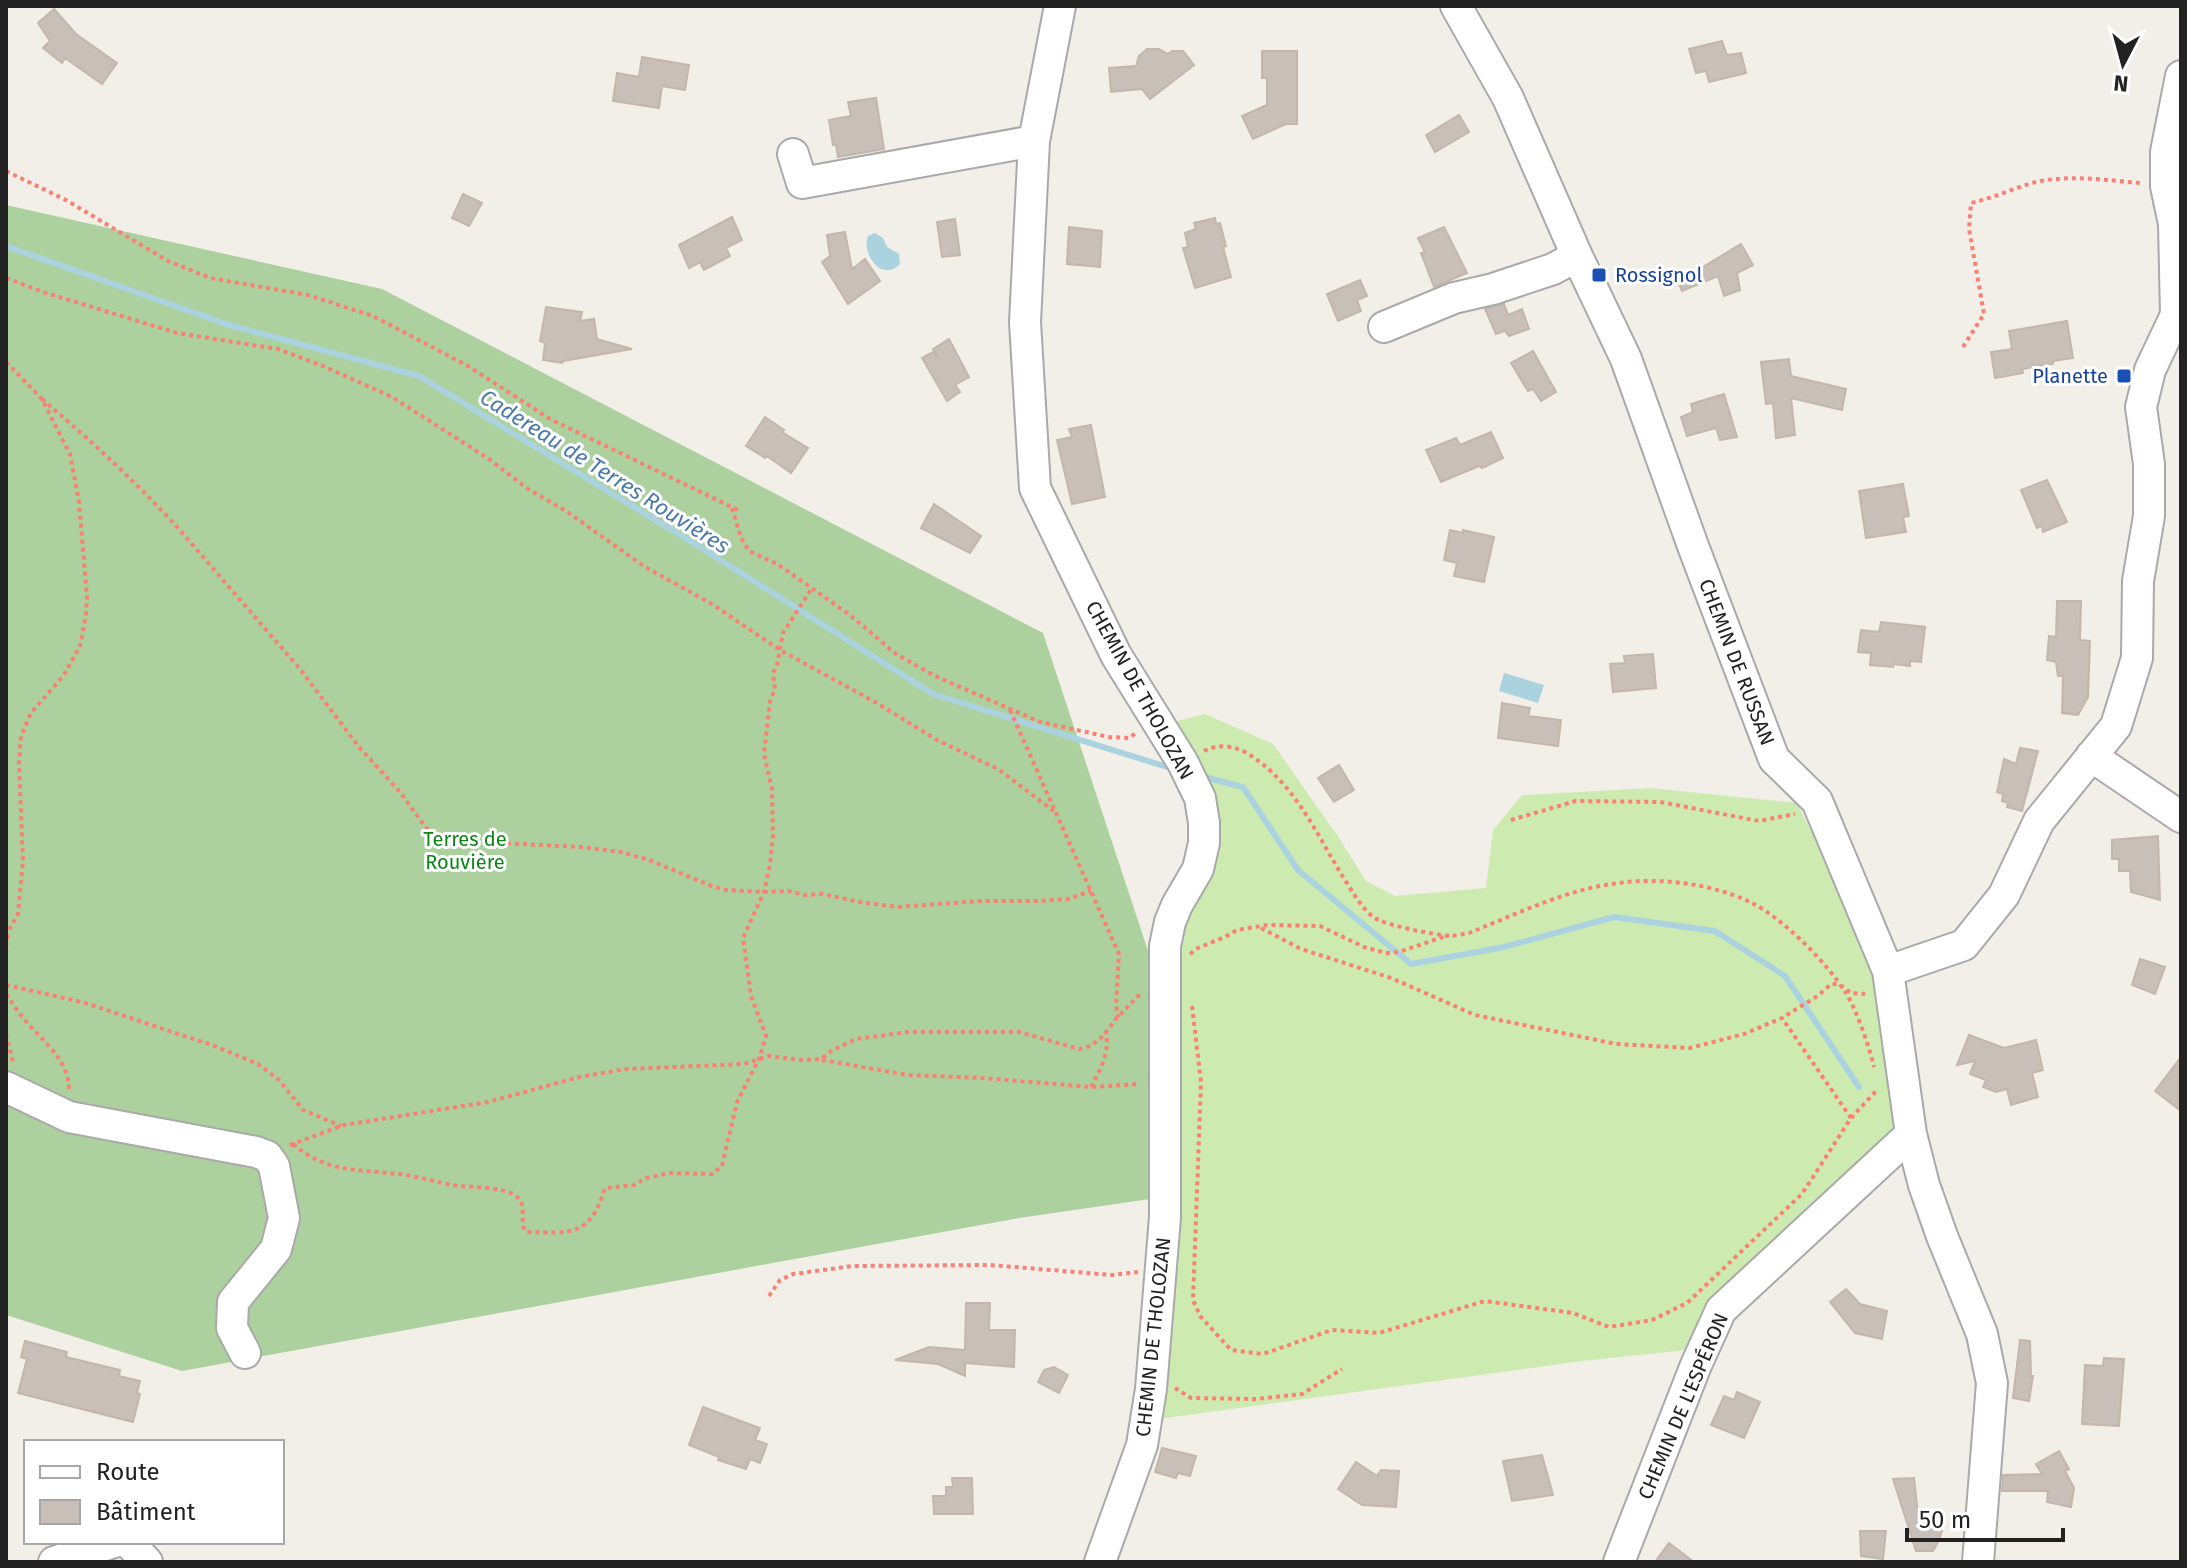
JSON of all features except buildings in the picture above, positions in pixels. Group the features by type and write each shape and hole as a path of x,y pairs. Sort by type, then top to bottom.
{"street":[{"name":"CHEMIN DE THOLOZAN","path":"1060,6 1034,141 1025,322 1035,488 1116,655 1183,763 1200,798 1204,823 1204,843 1198,869 1177,905 1165,946 1165,1217 1153,1373 1142,1445 1100,1562"},
{"name":"CHEMIN DE RUSSAN","path":"1456,6 1508,98 1626,359 1774,759 1817,801 1890,980 1909,1121 1924,1185 1982,1334 1992,1383 1978,1562"},
{"path":"1890,980 1964,945 2004,895 2039,821 2116,726 2137,658 2138,581 2149,516 2149,464 2141,407 2150,370 2178,328 2174,224 2166,186 2166,152 2181,76"},
{"path":"793,154 802,183 1034,141"},
{"path":"1384,327 1454,298 1553,269 1577,256"},
{"path":"2091,756 2181,817"},
{"path":"6,1087 69,1117 267,1156 274,1166 284,1218 276,1249 233,1302 232,1328 245,1353"},
{"name":"CHEMIN DE L'ESPÉRON","path":"1619,1562 1696,1365 1721,1310 1909,1121"},
{"path":"54,1562 108,1544"},
{"path":"130,1544 147,1562"}],"path":[{"path":"6,171 66,200 168,261 210,278 308,295 373,316 468,366 550,419 740,511"},
{"path":"1963,347 1984,314 1969,229 1971,203 2033,183 2077,178 2166,186"},
{"path":"6,278 177,333 278,349 392,397 489,459 528,489 566,511 645,567 712,604 780,650 937,740 998,769 1055,812"},
{"path":"6,362 159,508 300,669 432,836 463,845 478,842 621,852 726,890 823,894 897,907 1068,899 1091,891"},
{"path":"6,947 7,933 18,914 23,861 19,763 21,736 31,713 64,675 80,646 86,615 79,502 70,454 42,399"},
{"path":"732,508 741,538 749,551 777,564 896,654 935,676 1040,722 1109,737 1129,738 1155,718"},
{"path":"293,1144 324,1165 401,1174 516,1195 521,1201 522,1227 526,1232 571,1233 592,1220 605,1188 634,1185 646,1178 670,1173 712,1174 722,1166 737,1102 759,1059 766,1036 751,996 743,938 764,892 770,865 772,789 764,754 770,702 775,689 773,673 783,633 812,588"},
{"path":"1009,708 1119,954 1118,1017"},
{"path":"1183,763 1218,746 1243,751 1266,765 1305,812 1357,900 1375,919 1391,925 1449,935"},
{"path":"1511,820 1576,801 1660,802 1759,821 1820,809"},
{"path":"821,1059 856,1039 909,1032 1019,1032 1079,1049 1091,1046 1106,1033 1118,1017 1175,962 1183,961 1198,948 1237,930 1320,926 1364,947 1386,953 1399,952 1449,935 1469,933 1590,888 1620,882 1665,881 1707,888 1750,902 1777,920 1818,956 1847,995 1877,1077"},
{"path":"1259,927 1301,949 1391,978 1475,1015 1616,1044 1690,1048 1744,1034 1782,1018 1831,984 1839,984 1851,993 1866,994 1890,980"},
{"path":"6,985 82,1002 212,1045 258,1064 279,1080 303,1110 341,1126"},
{"path":"6,994 60,1059 69,1080 69,1117"},
{"path":"1192,1005 1201,1082 1193,1300 1200,1316 1231,1350 1263,1354 1332,1330 1379,1333 1485,1301 1573,1313 1609,1327 1652,1320 1687,1303 1802,1194 1851,1118 1880,1087 1909,1121"},
{"path":"1782,1018 1851,1118"},
{"path":"1091,1087 1102,1066 1106,1033"},
{"path":"261,1154 341,1126 488,1102 579,1077 627,1069 744,1064 769,1056 821,1059 908,1075 1091,1087 1165,1081"},
{"path":"769,1296 780,1280 793,1274 853,1266 990,1265 1112,1275 1161,1270"},
{"path":"1153,1373 1191,1398 1256,1399 1302,1394 1342,1369"}],"green space":[{"name":"Terres de Rouvière","path":"6,205 382,289 1043,633 1154,969 1150,1199 1019,1218 182,1371 6,1315"},
{"path":"1205,714 1273,744 1366,881 1395,896 1486,888 1493,830 1522,795 1650,788 1797,803 1866,938 1880,983 1900,1124 1727,1283 1696,1349 1582,1361 1159,1419 1176,933 1206,874 1220,819 1173,722"}],"water":[{"path":"875,233 883,238 887,247 899,254 900,264 893,269 880,268 870,258 868,236"},
{"path":"1504,673 1544,685 1538,703 1499,691"}],"waterway":[{"name":"Cadereau de Terres Rouvières","path":"6,246 226,324 419,376 933,694 1167,767"},
{"name":"Cadereau de Terres Rouvières","path":"1208,778 1243,787 1298,870 1411,964 1504,947 1614,917 1715,931 1785,976 1859,1087"}],"place":[{"name":"Rossignol","path":"1599,275"},
{"name":"Planette","path":"2124,376"}]}
